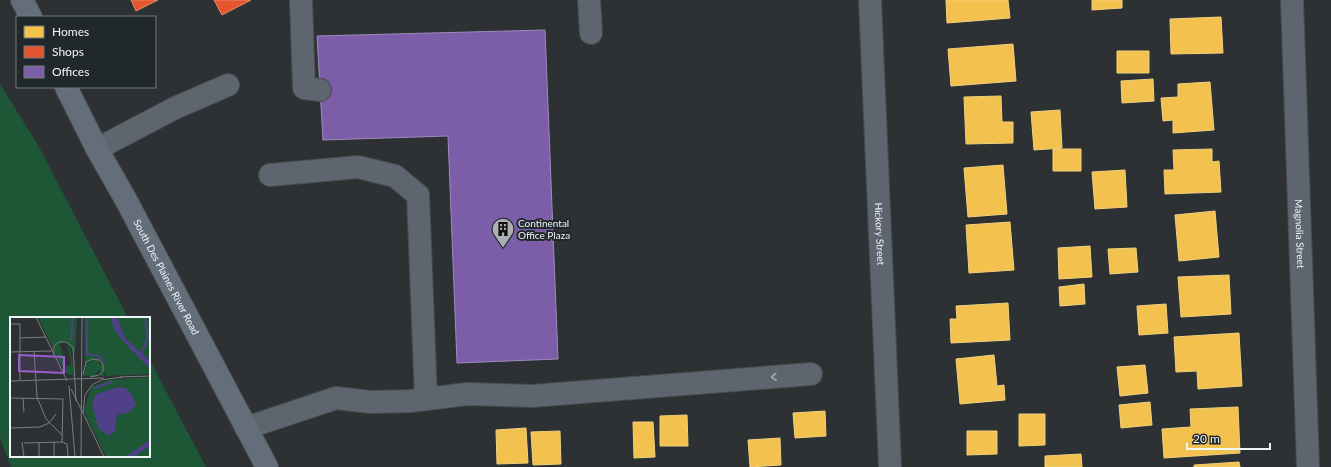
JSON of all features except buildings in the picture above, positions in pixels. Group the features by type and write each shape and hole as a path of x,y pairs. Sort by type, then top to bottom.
{"main road":[{"path":"22,0 30,16"},
{"name":"South Des Plaines River Road","path":"66,88 97,149 126,200 267,467"}],"street":[{"path":"301,0 304,88 320,90"},
{"path":"589,0 591,33"},
{"name":"Hickory Street","path":"870,0 890,467"},
{"name":"Magnolia Street","path":"1292,0 1308,467"},
{"path":"97,149 175,108 228,85"},
{"path":"270,175 358,167 395,176 418,196 426,399"},
{"path":"246,428 336,398 371,402 426,399 467,394 532,396 811,374"}],"green space":[{"path":"0,84 39,147 127,317 10,317 10,457 150,457 150,361 206,467 11,467 0,438"}],"place":[{"name":"Continental Office Plaza","path":"503,248"}]}
